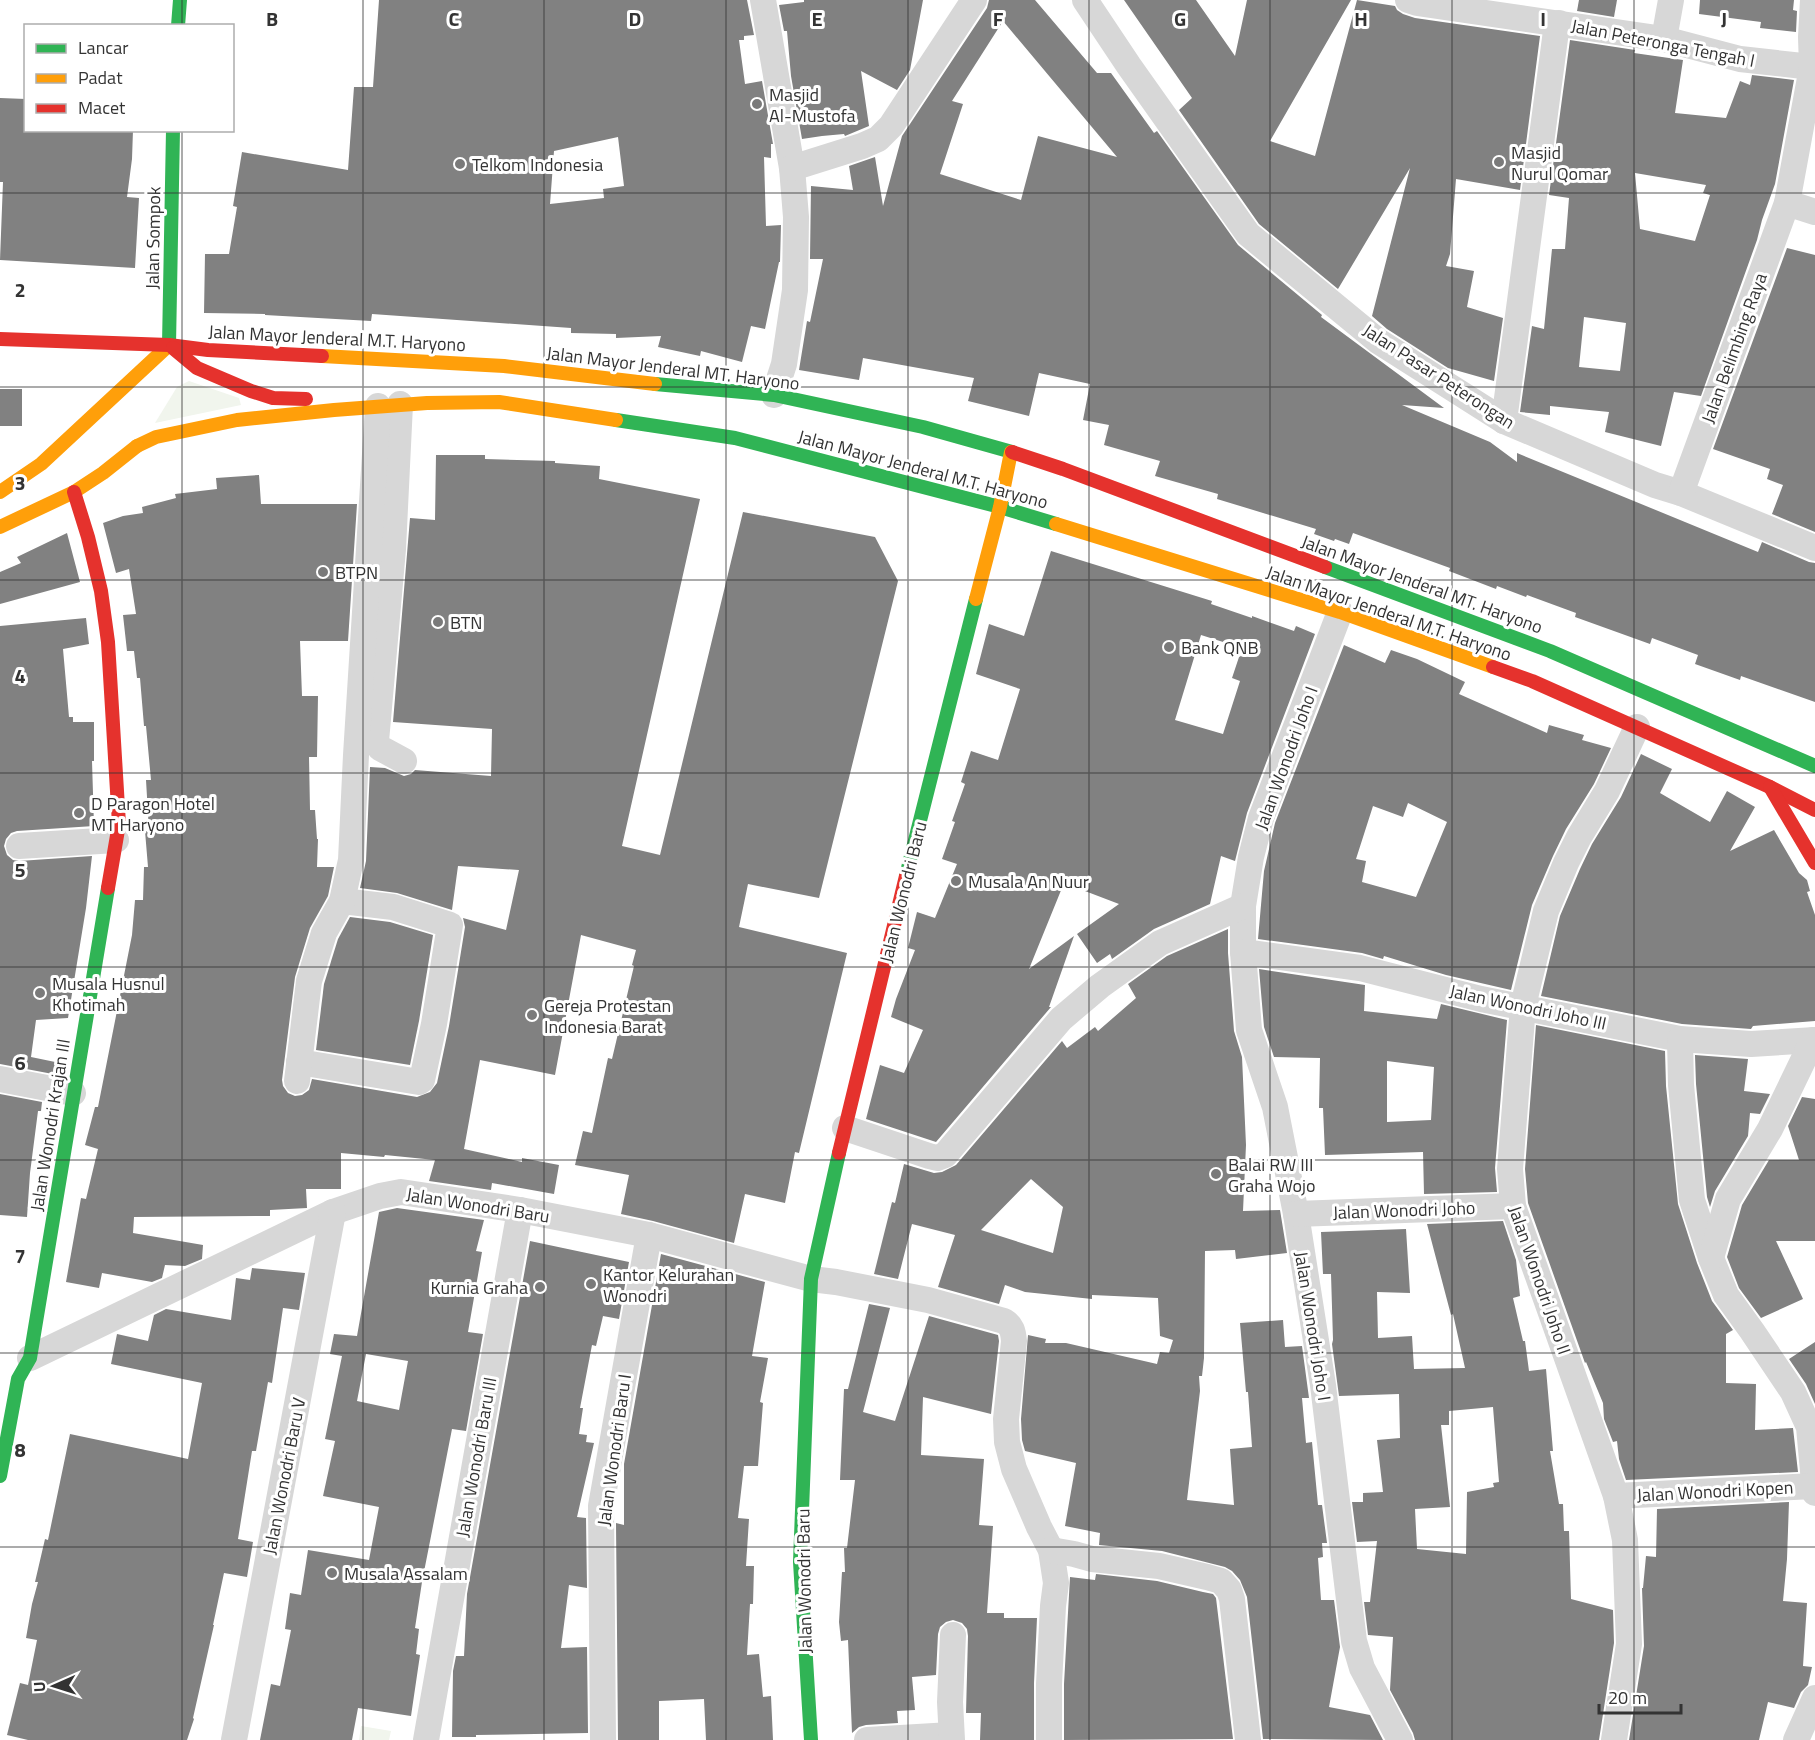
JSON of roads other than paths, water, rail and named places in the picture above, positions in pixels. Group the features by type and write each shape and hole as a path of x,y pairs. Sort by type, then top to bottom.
{"main road":[{"path":"178,24 180,0"},
{"name":"Jalan Sompok","path":"169,345 172,132"},
{"name":"Jalan Mayor Jenderal M.T. Haryono","path":"0,339 169,345 219,350 504,366"},
{"path":"82,343 100,355"},
{"path":"0,492 22,480 60,448 169,345 197,368 251,391 273,398 308,399 334,410"},
{"name":"Jalan Mayor Jenderal MT. Haryono","path":"504,366 774,395 923,427 1011,452 1063,469 1550,651 1815,766"},
{"path":"98,410 107,387"},
{"name":"Jalan Mayor Jenderal M.T. Haryono","path":"0,527 74,492 137,446 156,437 237,420 389,405 499,402 735,438 999,507 1340,612 1532,681 1770,787 1815,810"},
{"path":"999,507 1011,452"},
{"name":"Jalan Wonodri Krajan III","path":"0,1476 16,1370 74,1093 119,824 108,642 101,591 74,492"},
{"name":"Jalan Wonodri Baru","path":"811,1740 800,1562 811,1279 845,1128 940,737 999,507"},
{"path":"1770,787 1815,864"}],"street":[{"path":"763,0 792,168 796,217 795,290 784,364 774,395"},
{"path":"792,168 878,139 891,126 974,0"},
{"name":"Jalan Pasar Peterongan","path":"1085,0 1248,234 1378,341 1504,421 1815,548"},
{"name":"Jalan Peteronga Tengah I","path":"1408,0 1417,3 1504,7 1559,24 1664,39 1740,59 1812,67"},
{"path":"1664,39 1671,0"},
{"name":"Jalan Belimbing Raya","path":"1681,493 1787,203 1812,67 1811,37 1814,0"},
{"path":"1504,421 1556,31 1559,24"},
{"path":"1787,203 1815,212"},
{"path":"389,405 393,549 376,741 380,748 404,760"},
{"path":"342,901 393,907 450,925 434,1024 422,1080 419,1082 298,1072 309,981 324,933 342,901 351,860 356,755 389,405"},
{"name":"Jalan Wonodri Joho I","path":"1340,612 1261,818 1251,856 1243,906 1243,952 1249,1030 1275,1107 1296,1214 1323,1385 1354,1641 1362,1668 1400,1740"},
{"name":"Jalan Wonodri Joho II","path":"1614,1740 1629,1644 1625,1540 1616,1496 1513,1206 1510,1169 1523,1006 1546,911 1566,863 1607,791 1637,727"},
{"path":"19,846 116,840"},
{"path":"845,1128 929,1156 937,1158 945,1155 1061,1019 1092,993 1160,943 1243,906"},
{"name":"Jalan Wonodri Joho III","path":"1243,952 1360,968 1481,999 1680,1039 1751,1044 1814,1040"},
{"name":"Jalan Wonodri Kopen","path":"1616,1496 1814,1490 1809,1427 1792,1392 1726,1295 1692,1200 1682,1095 1680,1039"},
{"path":"1711,1258 1728,1199 1770,1128 1814,1040"},
{"path":"0,1079 74,1093"},
{"name":"Jalan Wonodri Baru","path":"16,1370 333,1212 380,1196 400,1192 520,1210 649,1235 811,1279"},
{"name":"Jalan Wonodri Joho","path":"1296,1214 1513,1206"},
{"name":"Jalan Wonodri Baru III","path":"426,1740 520,1210"},
{"name":"Jalan Wonodri Baru V","path":"234,1740 333,1212"},
{"name":"Jalan Wonodri Baru I","path":"603,1740 602,1506 649,1235"},
{"path":"811,1279 928,1300 1004,1321 1013,1330 1014,1341 1006,1419 1007,1442 1018,1478 1051,1550 1056,1583 1049,1684 1050,1740"},
{"path":"1051,1550 1092,1559 1158,1566 1221,1581 1229,1590 1232,1599 1248,1740"},
{"path":"867,1740 952,1737 950,1702 953,1635"},
{"path":"1796,1740 1815,1698"}],"place":[{"name":"Masjid Al-Mustofa","path":"757,104"},
{"name":"Masjid Nurul Qomar","path":"1499,162"},
{"name":"Telkom Indonesia","path":"460,164"},
{"name":"BTPN","path":"323,572"},
{"name":"BTN","path":"438,622"},
{"name":"Bank QNB","path":"1169,647"},
{"name":"D Paragon Hotel MT Haryono","path":"79,813"},
{"name":"Musala An Nuur","path":"956,881"},
{"name":"Musala Husnul Khotimah","path":"40,993"},
{"name":"Gereja Protestan Indonesia Barat","path":"532,1015"},
{"name":"Balai RW III Graha Wojo","path":"1216,1174"},
{"name":"Kantor Kelurahan Wonodri","path":"591,1284"},
{"name":"Kurnia Graha","path":"540,1287"},
{"name":"Musala Assalam","path":"332,1573"}]}
